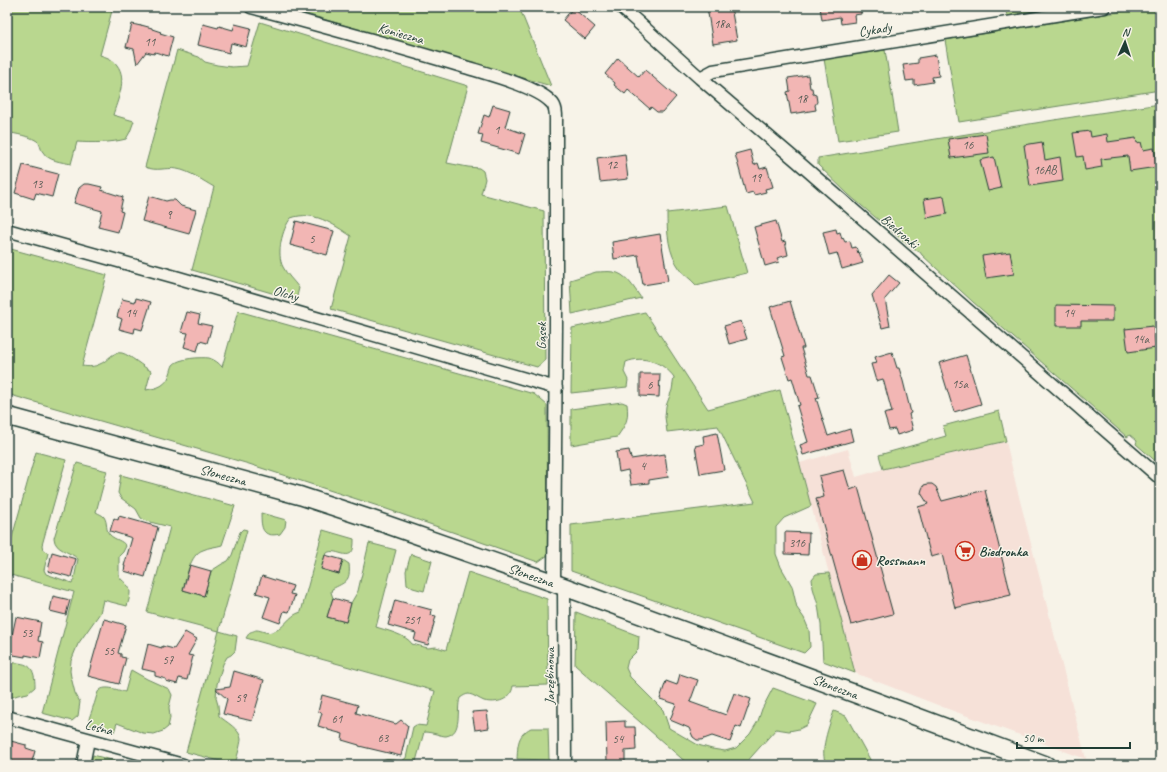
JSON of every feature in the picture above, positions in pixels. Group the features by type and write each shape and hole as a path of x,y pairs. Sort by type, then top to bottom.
{"main road":[{"name":"Słoneczna","path":"7,416 310,499 559,585 1046,765"}],"street":[{"name":"Konieczna","path":"251,7 486,73 527,87 541,95"},
{"name":"Biedronki","path":"621,7 700,78 1160,478"},
{"name":"Cykady","path":"700,78 713,71 1104,7"},
{"name":"Gąsek","path":"541,95 550,101 554,106 556,114 556,388 559,585"},
{"name":"Olchy","path":"7,230 179,278 556,388"},
{"name":"Jarzębinowa","path":"559,585 565,765"},
{"name":"Leśna","path":"7,717 183,765"},
{"path":"83,765 88,740"}],"shaded area":[{"path":"1006,441 1086,759 948,709 855,673 800,463 848,449 856,477 883,469"}],"green space":[{"path":"7,7 113,7 100,55 114,61 122,77 121,90 113,115 134,121 126,139 89,143 77,142 71,164 56,161 45,155 38,142 34,139 7,132"},
{"path":"297,7 519,7 551,86 300,12 301,8"},
{"path":"1005,7 1059,7 1007,16"},
{"path":"1149,7 1160,7 1160,90 959,122 945,40"},
{"path":"260,22 468,86 447,163 479,168 483,171 485,179 481,194 544,211 545,360 537,367 331,309 351,236 330,223 315,217 299,216 291,218 285,228 281,242 281,262 286,273 299,288 296,300 192,270 214,187 182,170 153,169 145,167 177,50 199,57 205,62 217,65 232,67 247,66"},
{"path":"885,50 898,132 838,141 824,59"},
{"path":"1160,104 1160,465 1136,444 1137,441 1130,435 1127,437 973,302 920,252 913,249 849,195 818,165 818,158"},
{"path":"728,206 747,273 696,285 682,271 673,256 668,235 667,213"},
{"path":"7,248 107,275 82,366 96,366 103,363 115,353 125,354 151,371 146,390 164,384 173,365 185,359 209,358 217,362 222,367 238,311 534,394 547,405 548,555 538,562 378,506 249,464 7,394"},
{"path":"596,272 611,272 622,275 641,298 572,314 570,280"},
{"path":"645,312 708,409 780,390 811,506 784,518 776,527 776,554 781,567 792,586 797,608 804,618 809,630 810,647 804,653 571,571 571,525 755,502 718,426 667,432 665,417 666,406 672,390 674,377 664,367 652,361 639,359 632,360 626,362 624,372 628,380 627,387 571,393 572,328"},
{"path":"622,402 627,404 628,414 625,425 617,437 571,445 571,409"},
{"path":"999,411 1006,441 883,469 879,455 946,436 943,426"},
{"path":"36,452 66,460 42,545 43,550 48,553 44,570 46,574 72,583 74,579 78,559 57,546 54,538 77,463 107,471 96,512 104,517 110,535 123,542 126,546 119,556 119,576 130,590 128,604 127,606 103,600 100,613 78,644 71,661 70,671 75,693 80,702 78,716 72,721 42,713 74,592 7,574 7,540 11,541"},
{"path":"121,475 235,506 222,545 205,549 195,556 189,567 183,590 204,596 211,571 228,561 232,555 240,532 243,529 247,530 219,631 147,612 170,527 146,521 141,518 136,509 121,498 118,493"},
{"path":"261,513 286,520 285,527 280,534 269,535 264,531 261,523"},
{"path":"323,530 354,539 353,548 348,554 331,552 327,553 324,558 322,568 339,574 343,560 349,564 349,575 346,581 332,589 331,592 333,598 327,617 346,622 351,603 358,591 369,543 396,550 376,627 401,635 412,644 428,648 436,647 446,650 468,572 547,599 548,685 513,686 512,691 506,698 494,702 484,701 469,694 464,695 460,698 458,721 455,731 446,736 424,732 415,765 378,765 386,760 402,761 406,758 413,727 416,725 426,726 435,691 246,638 250,632 256,630 268,633 277,630 293,616 301,612"},
{"path":"411,554 432,561 424,591 413,588 407,584 406,571"},
{"path":"829,573 855,673 823,661 821,625 812,579 816,574"},
{"path":"576,612 639,636 638,650 628,660 626,668 630,677 663,710 669,728 698,745 725,751 736,748 750,734 758,721 762,709 773,688 817,704 807,725 799,729 789,731 776,729 744,765 689,765 575,665"},
{"path":"219,631 237,636 235,651 227,657 223,664 217,684 216,698 219,716 232,726 240,735 241,741 235,765 186,752"},
{"path":"7,664 27,665 34,675 35,687 28,693 7,699"},
{"path":"131,670 169,689 172,695 169,707 170,718 168,727 163,731 154,734 143,733 117,723 114,732 89,725 89,718 98,692 103,688 107,688 125,692"},
{"path":"834,711 846,716 873,765 827,765 824,746"},
{"path":"531,728 548,728 549,760 517,759 519,741 523,734"},
{"path":"93,755 130,765 91,765"}],"building":[{"path":"707,7 731,7 737,40 713,44"},
{"path":"820,7 861,7 861,14 854,15 855,22 841,24 840,17 822,20"},
{"path":"573,8 595,27 585,39 563,20"},
{"path":"132,24 152,28 161,32 160,33 173,37 168,56 155,52 154,54 146,52 137,64 134,49 126,47"},
{"path":"203,24 233,30 235,24 251,28 246,47 231,43 229,53 198,45"},
{"path":"936,55 939,76 932,77 933,82 914,85 914,80 906,81 903,65 918,63 918,58"},
{"path":"618,58 639,77 645,70 676,97 663,112 657,112 651,107 650,109 628,90 625,94 614,85 615,83 605,74"},
{"path":"808,75 810,88 812,88 813,94 816,95 816,110 791,114 787,92 790,91 788,78"},
{"path":"493,105 510,110 505,127 525,134 519,154 481,143 483,135 478,134 484,115 489,117"},
{"path":"1090,131 1091,137 1107,134 1108,142 1136,138 1137,143 1141,142 1143,150 1154,148 1157,167 1130,171 1128,156 1101,159 1102,167 1085,170 1083,156 1077,157 1073,133"},
{"path":"986,134 989,153 951,158 948,139"},
{"path":"1042,142 1045,160 1060,157 1063,181 1030,186 1024,145"},
{"path":"750,150 754,165 758,163 760,169 767,167 773,187 765,189 766,192 754,195 753,192 746,194 735,154"},
{"path":"625,154 628,179 600,182 597,158"},
{"path":"994,157 1001,188 988,191 980,160"},
{"path":"23,165 58,174 52,197 36,193 34,199 15,193"},
{"path":"84,184 102,187 101,190 123,197 120,211 123,212 118,232 98,227 102,211 74,203 79,188"},
{"path":"149,196 166,201 175,200 181,206 196,210 189,234 142,221"},
{"path":"944,196 947,214 927,218 924,199"},
{"path":"296,221 334,231 327,255 290,245"},
{"path":"776,221 782,242 785,241 788,255 777,258 779,262 765,266 754,227"},
{"path":"836,229 837,233 840,232 842,239 843,238 845,242 850,241 852,248 856,247 863,263 842,269 837,253 829,255 823,232"},
{"path":"660,234 668,281 643,285 638,255 614,259 612,242"},
{"path":"1010,252 1014,274 986,278 982,256"},
{"path":"889,275 899,283 885,299 890,326 882,328 872,295"},
{"path":"136,298 151,302 142,330 135,328 134,333 119,329 122,319 117,317 122,299 135,302"},
{"path":"790,301 804,348 801,348 809,375 812,375 819,397 816,398 828,436 850,429 853,441 803,455 800,445 808,442 797,406 800,405 792,378 789,379 782,357 785,356 770,307"},
{"path":"1056,305 1113,306 1113,321 1081,321 1081,326 1056,326"},
{"path":"187,312 200,315 198,323 212,326 207,343 200,341 197,351 184,347 188,333 181,332"},
{"path":"741,321 747,339 729,344 724,326"},
{"path":"1153,326 1156,348 1128,352 1125,329"},
{"path":"892,352 903,381 911,413 909,414 913,430 897,435 895,429 889,430 884,414 892,412 883,379 876,381 871,364 877,363 875,357"},
{"path":"966,355 981,404 954,412 939,363"},
{"path":"640,374 660,374 659,397 640,396"},
{"path":"717,433 724,470 700,474 695,446 704,444 703,436"},
{"path":"629,450 631,459 665,454 668,477 649,480 649,483 631,485 628,470 619,472 616,452"},
{"path":"844,470 850,490 858,487 893,614 851,625 816,499 824,497 819,476"},
{"name":"Biedronka","path":"932,484 936,487 942,501 985,490 1011,595 955,608 942,554 931,557 918,507 928,504 921,493 924,485"},
{"path":"119,516 158,527 145,577 124,571 132,538 110,531 114,518 118,520"},
{"path":"785,532 809,533 808,555 785,554"},
{"path":"52,552 76,559 71,577 48,571"},
{"path":"325,555 343,560 339,574 321,569"},
{"path":"190,565 211,571 204,596 183,590"},
{"path":"262,576 293,586 290,594 295,595 289,612 284,611 280,623 263,617 270,597 256,593"},
{"path":"53,596 70,600 66,615 50,611"},
{"path":"333,598 351,603 346,622 327,617"},
{"path":"395,600 432,610 431,615 436,616 428,645 414,641 416,633 388,625"},
{"path":"16,617 41,622 38,641 43,642 40,658 8,654"},
{"path":"104,619 126,625 118,653 121,654 121,657 126,658 119,684 88,676"},
{"path":"185,632 197,639 188,655 193,656 187,680 179,678 177,684 155,676 155,672 142,669 148,644 162,648 162,646 174,649"},
{"path":"234,671 264,680 252,721 223,714 227,699 216,689 230,687"},
{"path":"680,674 698,680 690,702 726,715 734,693 751,699 741,728 736,726 730,742 712,736 697,740 693,737 689,728 670,720 676,704 660,699 666,681 677,685"},
{"path":"322,695 358,705 356,713 396,724 401,720 408,726 401,756 359,746 342,740 343,734 318,726 322,713 318,712"},
{"path":"487,711 489,728 475,730 472,712"},
{"path":"625,721 625,727 635,727 636,750 625,751 625,763 607,763 606,722"},
{"path":"7,740 26,745 26,748 35,751 31,765 7,765"}],"place":[{"name":"Biedronka","path":"965,551"},
{"name":"Rossmann","path":"862,560"}]}
